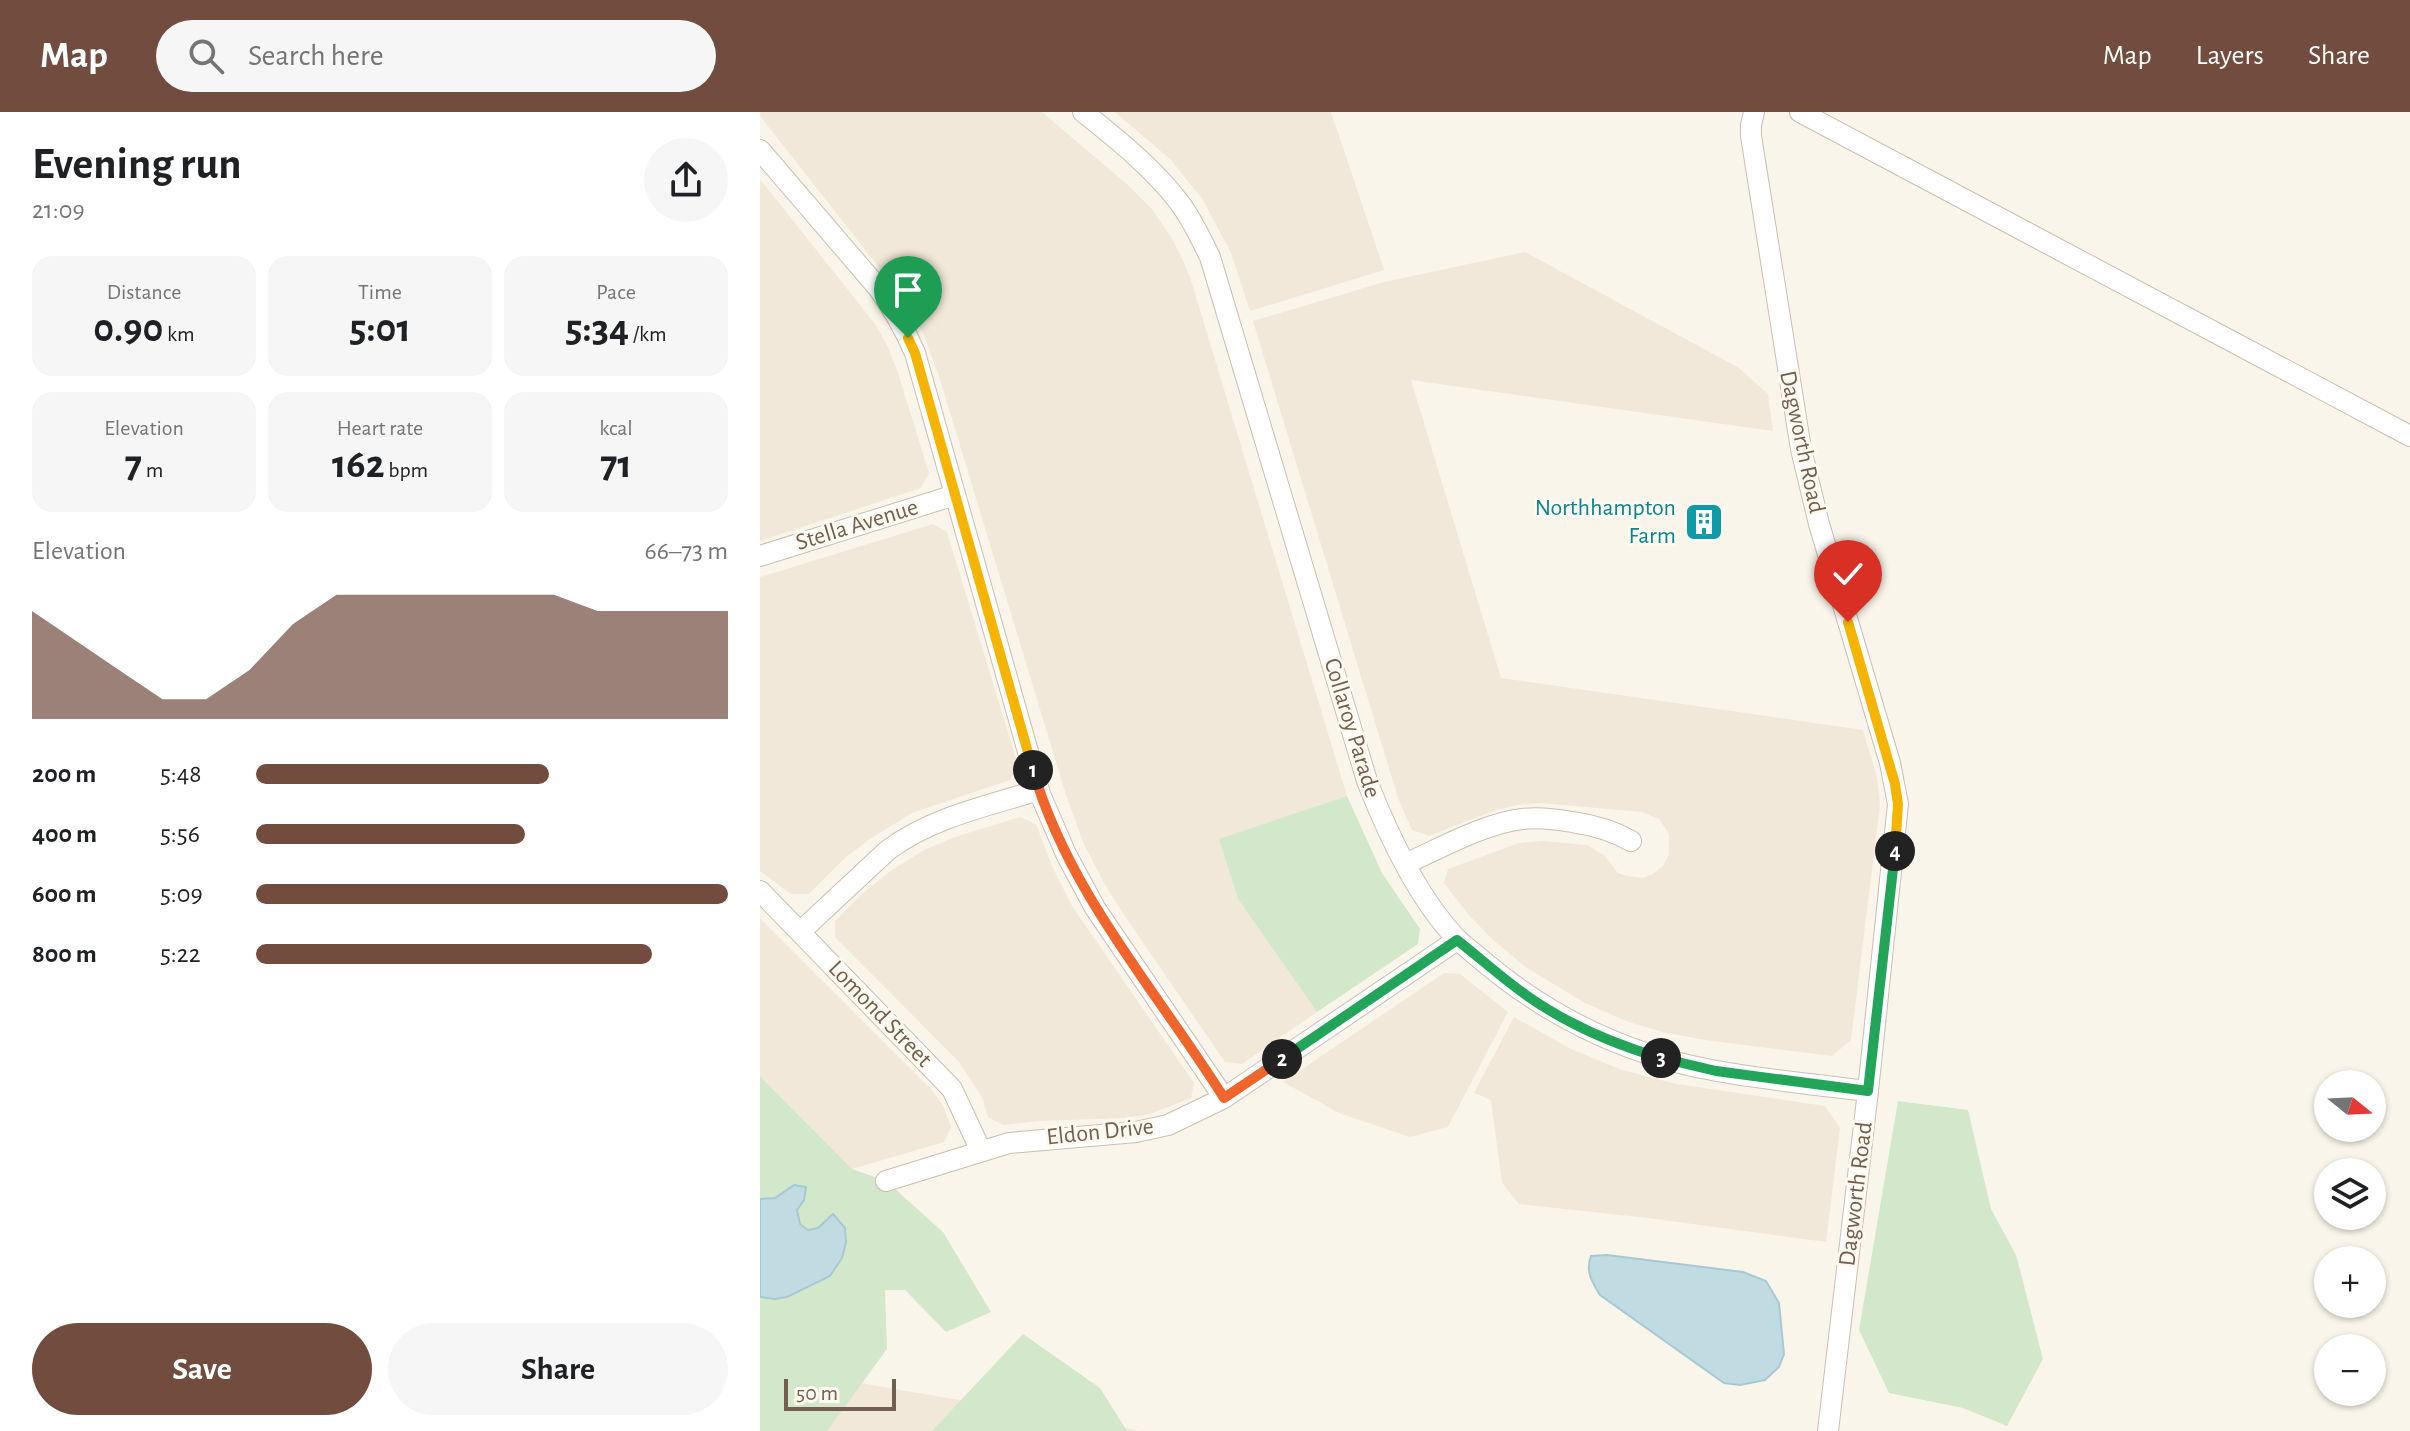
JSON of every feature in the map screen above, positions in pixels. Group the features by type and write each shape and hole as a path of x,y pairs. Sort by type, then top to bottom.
{"street":[{"name":"Collaroy Parade","path":"1083,112 1153,173 1196,228 1210,257 1367,781 1405,864 1457,940 1553,1012 1632,1049 1716,1071 1868,1091"},
{"name":"Dagworth Road","path":"1754,112 1751,136 1801,449 1819,524 1890,763 1898,804 1828,1431"},
{"path":"1800,112 2410,436"},
{"path":"760,150 879,289 901,323 915,353 1039,790 1066,854 1095,908 1224,1098"},
{"name":"Stella Avenue","path":"760,556 955,495"},
{"path":"800,932 902,840 941,821 1039,790"},
{"path":"1405,864 1496,825 1520,819 1545,818 1594,825 1631,841"},
{"name":"Lomond Street","path":"760,891 952,1089 981,1151"},
{"name":"Eldon Drive","path":"886,1181 1009,1143 1136,1132 1168,1125 1224,1098 1457,940"}],"shaded area":[{"path":"760,112 1042,112 1151,208 1181,256 1190,277 1347,796 1220,840 1238,899 1317,1012 1242,1064 1225,1062 1122,912 1083,842 923,333 903,298 760,116"},
{"path":"1115,112 1331,112 1384,270 1250,311 1231,253 1203,200 1171,160"},
{"path":"760,179 875,324 898,373 929,473 921,488 760,541"},
{"path":"1525,252 1739,368 1768,394 1773,431 1411,380 1501,678 1863,730 1877,777 1880,805 1851,1040 1832,1056 1662,1032 1585,1003 1527,968 1492,939 1444,883 1448,869 1519,843 1543,841 1587,845 1604,855 1618,873 1643,878 1663,866 1669,854 1669,834 1659,819 1642,812 1541,803 1496,810 1429,836 1412,830 1398,798 1253,321 1384,282"},
{"path":"933,524 947,532 1018,765 1010,780 912,813 845,858 809,894 791,894 760,871 760,577"},
{"path":"1020,817 1036,824 1072,906 1194,1083 1191,1098 1150,1114 1125,1118 1003,1125 988,1117 982,1097 959,1062 835,937 835,921 892,870 924,850 955,837"},
{"path":"760,918 931,1089 944,1107 951,1127 944,1142 852,1169 760,1076"},
{"path":"1444,973 1460,974 1508,1012 1448,1127 1410,1137 1339,1113 1283,1082"},
{"path":"1514,1017 1571,1049 1622,1070 1677,1084 1825,1106 1840,1128 1826,1242 1519,1204 1502,1183 1491,1100 1474,1093"},
{"path":"760,1366 1142,1431 760,1431"}],"green space":[{"path":"1347,796 1382,873 1420,929 1418,944 1317,1012 1238,899 1219,839"},
{"path":"760,1076 852,1169 886,1181 943,1232 991,1312 946,1332 905,1290 885,1290 887,1349 827,1431 760,1431"},
{"path":"1898,1101 1968,1110 1991,1209 2016,1255 2043,1359 2007,1426 1963,1408 1889,1393 1859,1330"},
{"path":"1023,1334 1100,1388 1127,1431 932,1431"}],"water":[{"path":"794,1185 806,1187 804,1200 797,1210 800,1224 808,1230 818,1228 833,1214 845,1228 842,1258 830,1276 787,1297 760,1297 760,1199 775,1198"},
{"path":"1607,1255 1743,1272 1766,1281 1779,1303 1784,1354 1779,1367 1765,1380 1740,1385 1724,1383 1600,1295 1590,1276 1589,1261 1591,1256"}],"place":[{"name":"Northhampton Farm","path":"1704,522"}],"route":[{"path":"908,338 915,353 1039,790 1052,824 1095,908 1224,1098 1457,940 1553,1012 1632,1049 1716,1071 1868,1091 1898,804 1890,763 1848,622"}]}
